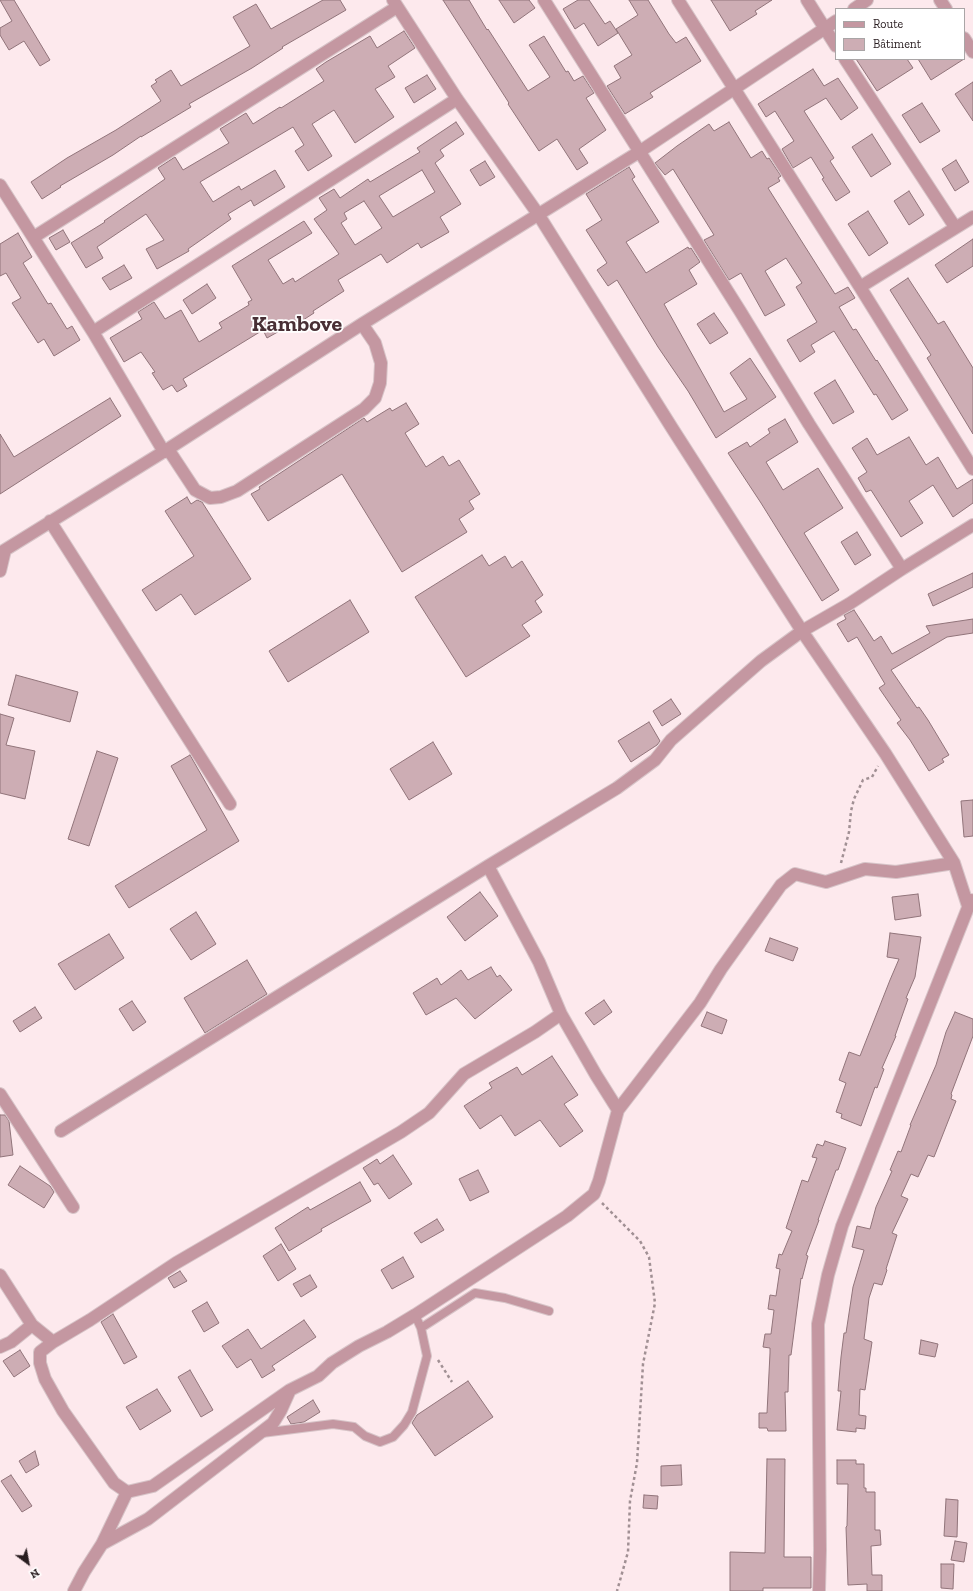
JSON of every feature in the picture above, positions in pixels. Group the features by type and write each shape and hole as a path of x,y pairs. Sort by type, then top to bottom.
{"street":[{"path":"544,0 740,311 809,424 902,569"},
{"path":"678,0 860,287 973,469"},
{"path":"807,0 835,44"},
{"path":"855,8 867,0"},
{"path":"34,237 395,4 457,99 538,214 672,428 802,631 885,753 954,863 971,901 842,1226 828,1275 818,1324 819,1591"},
{"path":"0,571 2,551 166,451 362,324 639,152 835,22"},
{"path":"965,40 973,52"},
{"path":"846,60 955,227"},
{"path":"92,332 457,99"},
{"path":"0,185 34,237 166,451 195,490 210,498 221,497 237,491 364,409 375,398 380,383 381,363 374,343 362,324"},
{"path":"860,287 973,217"},
{"path":"50,521 230,804"},
{"path":"61,1130 488,866 624,784 656,760 672,740 761,661 802,631 849,604 973,525"},
{"path":"561,1014 464,1074 429,1113 401,1132 176,1263 90,1320 53,1342 40,1352 40,1363 45,1379 63,1411 114,1483 127,1492 153,1486 290,1390 318,1376 332,1364 359,1346 387,1332 415,1315 567,1216 594,1194 599,1181 618,1110 700,1003 721,969 781,885 795,874 826,882 865,869 896,872 954,863"},
{"path":"488,866 539,962 561,1014 618,1110"},
{"path":"0,1094 73,1207"},
{"path":"0,1275 12,1291 32,1325 53,1342"},
{"path":"0,1347 11,1342 32,1325"},
{"path":"102,1544 148,1519 273,1423 290,1390"},
{"path":"74,1591 102,1544 127,1492"}],"lane":[{"path":"421,1328 475,1293 505,1298 549,1311"},
{"path":"260,1433 333,1424 354,1427 365,1436 380,1442 393,1437 404,1425 412,1412 427,1356 421,1328 415,1315"}],"path":[{"path":"826,882 839,870 849,832 854,799 863,780 872,777 885,753"},
{"path":"594,1194 640,1241 649,1257 655,1303 643,1364 637,1463 630,1501 628,1552 617,1591"}],"building":[{"path":"0,0 14,0 50,60 40,66 24,41 9,50 0,35 0,28 12,21"},
{"path":"323,0 340,0 346,10 282,47 283,48 252,68 189,104 191,107 60,186 61,187 42,199 31,182 67,158 116,130 161,101 151,86 157,82 155,80 171,70 181,86 250,46 233,17 256,4 271,29"},
{"path":"443,0 469,0 487,30 488,29 528,91 550,77 529,45 544,36 566,72 568,71 574,81 583,76 594,93 586,98 606,130 579,149 588,163 577,170 557,139 539,151"},
{"path":"499,0 529,0 535,8 514,23"},
{"path":"578,0 589,0 605,24 610,21 618,33 598,46 584,23 575,29 563,9"},
{"path":"629,0 648,0 676,43 686,37 701,61 650,93 653,97 625,114 607,86 621,78 614,66 632,55 616,29 638,15"},
{"path":"711,0 772,0 755,11 757,14 730,31"},
{"path":"404,31 415,48 388,66 395,77 375,89 394,117 355,143 334,110 312,124 332,156 308,171 295,151 304,145 293,127 200,182 213,202 239,186 241,190 275,170 285,187 254,206 251,200 228,214 231,219 188,249 189,251 157,269 146,249 164,240 146,214 97,247 103,258 86,268 71,243 105,222 104,221 165,179 158,168 175,157 183,170 229,143 220,129 246,113 253,124 324,81 316,69 326,62 370,36 377,48"},
{"path":"857,60 908,60 913,68 877,91"},
{"path":"919,60 962,60 931,80"},
{"path":"813,69 824,86 838,78 858,108 841,120 826,98 804,111 834,158 830,161 850,192 836,201 822,179 824,178 811,157 793,168 782,149 794,141 775,111 766,117 758,104"},
{"path":"427,75 436,89 414,103 405,88"},
{"path":"973,82 973,121 955,94"},
{"path":"922,103 940,131 920,143 902,115"},
{"path":"456,122 464,134 440,150 444,156 435,163 461,204 440,217 449,232 421,248 418,243 387,263 381,254 338,280 344,291 313,311 314,313 300,322 299,320 267,338 263,330 183,379 187,386 177,392 172,385 163,390 152,373 155,372 141,352 124,362 110,338 142,319 138,312 154,302 165,319 181,310 199,342 222,328 219,323 249,305 248,302 252,300 232,266 304,221 312,233 268,260 283,284 293,278 295,282 339,254 314,219 327,210 319,198 334,189 340,198 368,179 370,182 420,152 417,148","holes":["422,170 435,192 393,217 379,196","364,201 382,228 355,245 341,223 347,219 344,213"]},
{"path":"729,122 751,158 762,151 767,159 769,158 781,176 778,178 780,181 768,188 835,294 848,287 855,298 839,307 853,330 856,329 876,361 877,360 908,410 892,420 876,394 874,395 834,331 811,345 815,352 800,362 787,340 817,322 796,287 802,283 786,258 765,271 785,305 765,316 741,273 729,280 704,240 714,235 673,169 665,175 655,163 709,124 714,131"},
{"path":"872,134 891,164 871,177 852,147"},
{"path":"956,160 969,182 955,191 942,169"},
{"path":"485,161 495,177 480,186 470,170"},
{"path":"629,167 635,177 632,179 659,222 626,242 646,273 688,247 689,249 691,248 700,262 689,270 697,284 664,304 724,412 747,399 730,373 750,358 776,397 716,438 688,391 658,347 617,280 608,286 597,270 607,263 586,230 602,220 586,194"},
{"path":"909,191 924,215 909,225 894,201"},
{"path":"868,211 888,243 869,256 848,224"},
{"path":"63,230 70,242 56,250 49,238"},
{"path":"18,233 32,257 23,263 48,304 51,303 67,329 72,326 80,340 54,356 44,339 38,343 12,303 21,298 6,273 0,276 0,244"},
{"path":"973,239 973,266 947,283 935,265"},
{"path":"124,265 132,278 110,290 102,278"},
{"path":"908,278 938,324 944,321 973,368 973,434 927,358 931,355 890,290"},
{"path":"207,284 216,298 192,314 183,300"},
{"path":"714,313 728,333 710,344 697,324"},
{"path":"835,380 854,412 833,424 814,393"},
{"path":"110,398 121,416 0,494 0,434 14,457"},
{"path":"406,403 419,424 405,433 426,467 443,456 449,466 459,460 480,494 469,501 474,509 459,519 467,532 402,572 342,474 268,521 251,494 260,489 259,487 364,418 367,422 390,408 392,411"},
{"path":"785,419 798,442 766,462 783,490 818,468 843,508 804,533 839,590 822,601 728,453 747,442 750,447 770,433 768,429"},
{"path":"909,437 926,465 938,457 957,489 973,479 973,503 953,517 933,485 909,501 923,523 901,537 871,490 866,492 858,478 867,472 852,448 867,438 877,455"},
{"path":"187,497 191,504 197,500 202,502 251,579 195,615 181,594 156,611 142,590 194,556 165,511"},
{"path":"857,532 871,555 855,565 841,542"},
{"path":"482,555 489,566 505,556 512,568 522,561 543,595 535,601 542,612 522,625 530,636 466,677 415,597"},
{"path":"973,573 973,587 933,606 928,594"},
{"path":"350,600 369,632 288,682 269,651"},
{"path":"854,610 874,641 881,636 892,654 930,633 926,626 973,619 973,633 947,637 891,670 917,708 919,707 928,720 949,755 942,759 944,762 929,771 910,740 897,723 901,720 879,688 885,684 857,637 848,642 837,624 846,619 844,615"},
{"path":"16,675 78,692 70,722 8,705"},
{"path":"671,699 681,714 662,726 653,711"},
{"path":"0,714 14,718 6,745 35,751 25,799 0,793"},
{"path":"649,722 660,741 657,745 631,762 618,741"},
{"path":"433,742 452,774 409,800 390,769"},
{"path":"97,751 118,758 89,846 68,839"},
{"path":"190,755 239,841 129,908 115,886 207,830 171,766"},
{"path":"973,800 973,836 964,837 961,801"},
{"path":"480,892 498,916 465,941 447,917"},
{"path":"918,894 921,916 895,920 892,897"},
{"path":"196,912 216,944 191,960 170,929"},
{"path":"890,933 921,937 915,977 906,998 908,999 896,1036 882,1068 884,1069 877,1088 875,1087 861,1126 841,1118 842,1114 836,1112 846,1083 839,1080 849,1052 860,1056 899,959 887,957"},
{"path":"109,934 124,958 75,990 58,964"},
{"path":"770,938 798,948 793,961 765,951"},
{"path":"247,960 267,994 205,1033 184,998"},
{"path":"491,967 497,977 500,975 512,990 475,1019 456,998 426,1015 413,993 437,978 441,985 461,970 468,980"},
{"path":"604,1000 612,1012 594,1025 585,1013"},
{"path":"132,1001 146,1022 133,1031 119,1009"},
{"path":"35,1007 42,1018 20,1032 13,1021"},
{"path":"707,1012 727,1020 722,1034 701,1026"},
{"path":"955,1012 973,1019 973,1036 951,1094 951,1099 956,1101 934,1157 928,1155 918,1177 911,1174 901,1196 908,1199 892,1233 897,1235 886,1269 887,1270 882,1285 874,1283 869,1298 864,1339 872,1342 865,1390 860,1389 859,1415 866,1416 865,1429 856,1428 856,1432 837,1430 841,1391 838,1391 844,1333 846,1333 853,1287 864,1250 852,1247 857,1226 870,1229 876,1207 892,1171 890,1170 898,1151 901,1152 910,1125 936,1065 946,1032"},
{"path":"552,1056 578,1095 564,1104 583,1131 560,1147 540,1120 515,1136 501,1115 480,1129 464,1106 492,1088 489,1083 517,1067 522,1075"},
{"path":"0,1115 5,1115 9,1121 13,1155 0,1157"},
{"path":"825,1141 846,1148 838,1170 836,1170 818,1220 806,1255 808,1256 802,1279 801,1278 791,1355 789,1355 788,1392 785,1392 786,1431 768,1431 767,1428 759,1428 759,1413 767,1413 770,1348 763,1347 765,1334 771,1334 774,1310 768,1309 770,1295 776,1296 780,1269 776,1268 779,1254 782,1255 792,1231 786,1228 802,1180 808,1182 817,1158 812,1157 817,1144 823,1146"},
{"path":"393,1155 412,1184 389,1199 378,1183 374,1185 363,1168 377,1159 380,1164"},
{"path":"20,1166 50,1186 54,1192 44,1208 8,1185"},
{"path":"478,1170 489,1192 470,1201 459,1179"},
{"path":"360,1182 371,1201 321,1229 322,1231 289,1251 275,1228 308,1207 310,1210"},
{"path":"437,1219 444,1230 421,1243 414,1233"},
{"path":"281,1244 296,1269 278,1281 263,1256"},
{"path":"403,1257 414,1277 392,1289 381,1270"},
{"path":"180,1271 187,1281 174,1288 168,1278"},
{"path":"310,1275 317,1287 301,1297 293,1284"},
{"path":"207,1302 219,1323 204,1332 192,1311"},
{"path":"113,1314 137,1357 124,1364 101,1322"},
{"path":"304,1320 316,1337 272,1366 275,1370 262,1378 251,1359 237,1368 222,1346 248,1329 261,1349"},
{"path":"921,1340 938,1344 935,1357 919,1354"},
{"path":"20,1350 30,1366 14,1377 3,1361"},
{"path":"190,1370 213,1410 201,1417 178,1377"},
{"path":"468,1381 493,1417 435,1456 412,1423 417,1415"},
{"path":"157,1389 171,1411 140,1430 126,1407"},
{"path":"313,1400 320,1412 304,1422 291,1424 287,1417"},
{"path":"35,1451 39,1465 26,1473 19,1461"},
{"path":"767,1459 785,1459 784,1557 811,1557 811,1588 763,1588 763,1591 730,1591 730,1552 765,1553"},
{"path":"837,1460 856,1460 856,1464 864,1464 864,1488 866,1488 866,1492 875,1492 875,1530 880,1530 881,1545 871,1546 872,1575 882,1575 882,1591 867,1591 867,1584 848,1585 846,1527 848,1484 837,1484"},
{"path":"681,1465 682,1485 661,1486 661,1466"},
{"path":"11,1475 32,1506 22,1512 1,1481"},
{"path":"644,1495 658,1496 657,1509 643,1508"},
{"path":"946,1499 958,1500 957,1537 944,1536"},
{"path":"955,1541 967,1543 964,1562 951,1560"},
{"path":"941,1564 954,1564 953,1589 941,1588"}],"district":[{"name":"Kambove","path":"297,325"}]}
